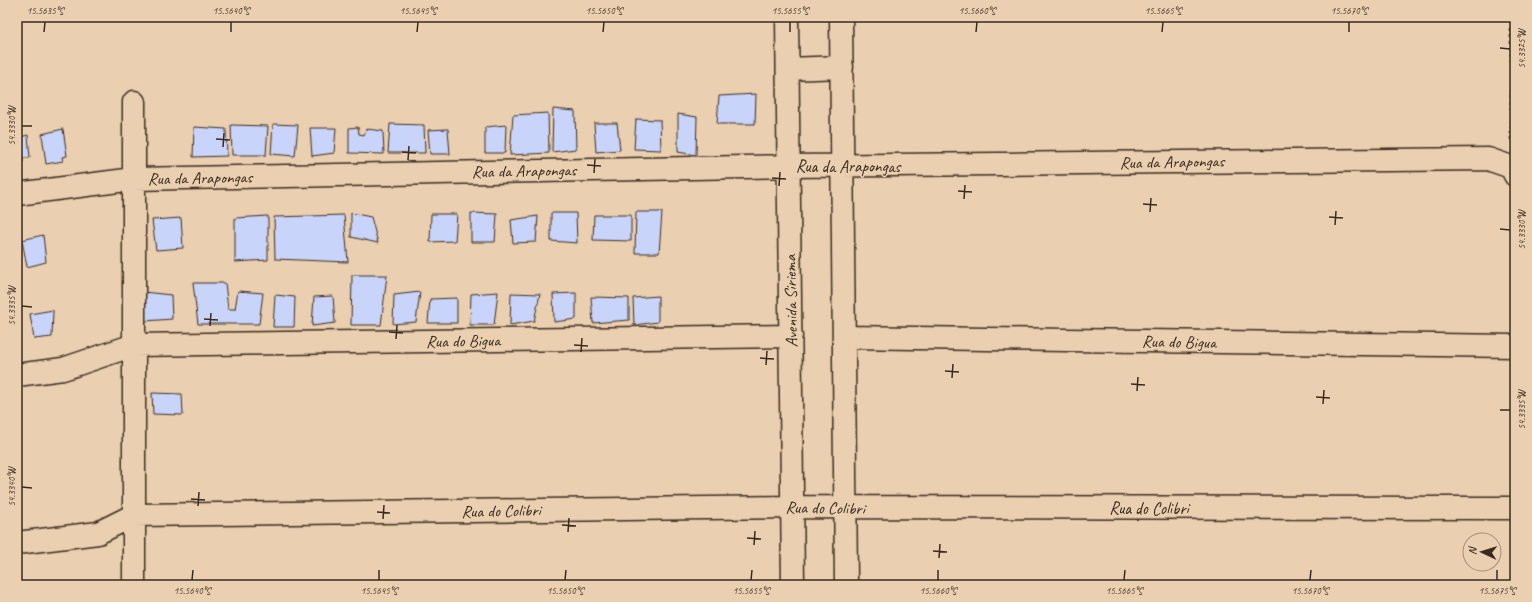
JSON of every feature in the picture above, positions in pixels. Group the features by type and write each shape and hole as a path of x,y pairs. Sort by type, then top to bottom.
{"street":[{"name":"Avenida Siriema","path":"788,17 793,585"},
{"path":"841,17 846,585"},
{"path":"788,69 842,68"},
{"path":"134,102 134,585"},
{"name":"Rua da Arapongas","path":"17,194 134,179 789,166 1488,159 1513,171"},
{"name":"Rua do Bigua","path":"17,375 63,369 134,345 791,336"},
{"name":"Rua do Bigua","path":"844,337 1515,346"},
{"name":"Rua do Colibri","path":"134,515 793,507 1515,508"},
{"path":"17,544 98,533 134,515"}],"path":[{"path":"1511,17 1513,171"}],"building":[{"path":"756,94 755,124 717,124 719,96"},
{"path":"553,109 575,111 576,149 552,152"},
{"path":"548,113 549,153 510,155 513,115"},
{"path":"678,114 697,117 696,155 678,152"},
{"path":"636,119 660,120 661,150 634,149"},
{"path":"594,123 617,123 620,150 596,152"},
{"path":"273,124 298,125 295,156 271,154"},
{"path":"390,124 424,125 425,153 388,153"},
{"path":"231,125 268,126 266,155 232,155"},
{"path":"506,125 505,153 485,153 485,127"},
{"path":"194,127 226,129 227,156 193,157"},
{"path":"358,127 359,134 364,135 366,129 383,131 384,154 349,153 349,128"},
{"path":"310,128 336,128 334,153 312,156"},
{"path":"63,129 67,156 62,157 63,161 46,164 42,134"},
{"path":"448,129 450,154 430,154 428,130"},
{"path":"28,135 30,158 23,158 23,162 17,162 17,138"},
{"path":"636,212 662,212 659,253 635,253"},
{"path":"351,213 371,217 378,243 351,237"},
{"path":"471,213 497,214 495,242 471,242"},
{"path":"551,213 576,213 577,243 551,241"},
{"path":"431,214 457,214 455,241 430,242"},
{"path":"344,215 348,262 275,259 274,217"},
{"path":"594,215 631,215 631,241 593,240"},
{"path":"268,216 268,260 235,262 235,218"},
{"path":"538,216 536,242 513,243 511,220"},
{"path":"181,218 183,248 156,250 152,220"},
{"path":"43,235 46,262 27,267 22,240"},
{"path":"352,275 387,275 381,325 351,325"},
{"path":"193,283 225,283 228,309 235,309 238,291 263,293 259,324 198,324"},
{"path":"143,292 171,295 172,319 145,321"},
{"path":"420,292 416,322 393,324 394,295"},
{"path":"498,292 494,325 470,325 471,294"},
{"path":"511,293 540,294 534,321 510,325"},
{"path":"576,293 576,319 554,322 553,294"},
{"path":"275,295 295,297 294,327 273,327"},
{"path":"333,296 335,323 312,326 314,297"},
{"path":"658,296 658,322 634,325 633,298"},
{"path":"591,297 629,298 629,320 593,323"},
{"path":"457,298 457,323 428,323 430,299"},
{"path":"53,310 52,337 34,339 30,314"},
{"path":"152,393 182,394 183,415 153,414"}]}
